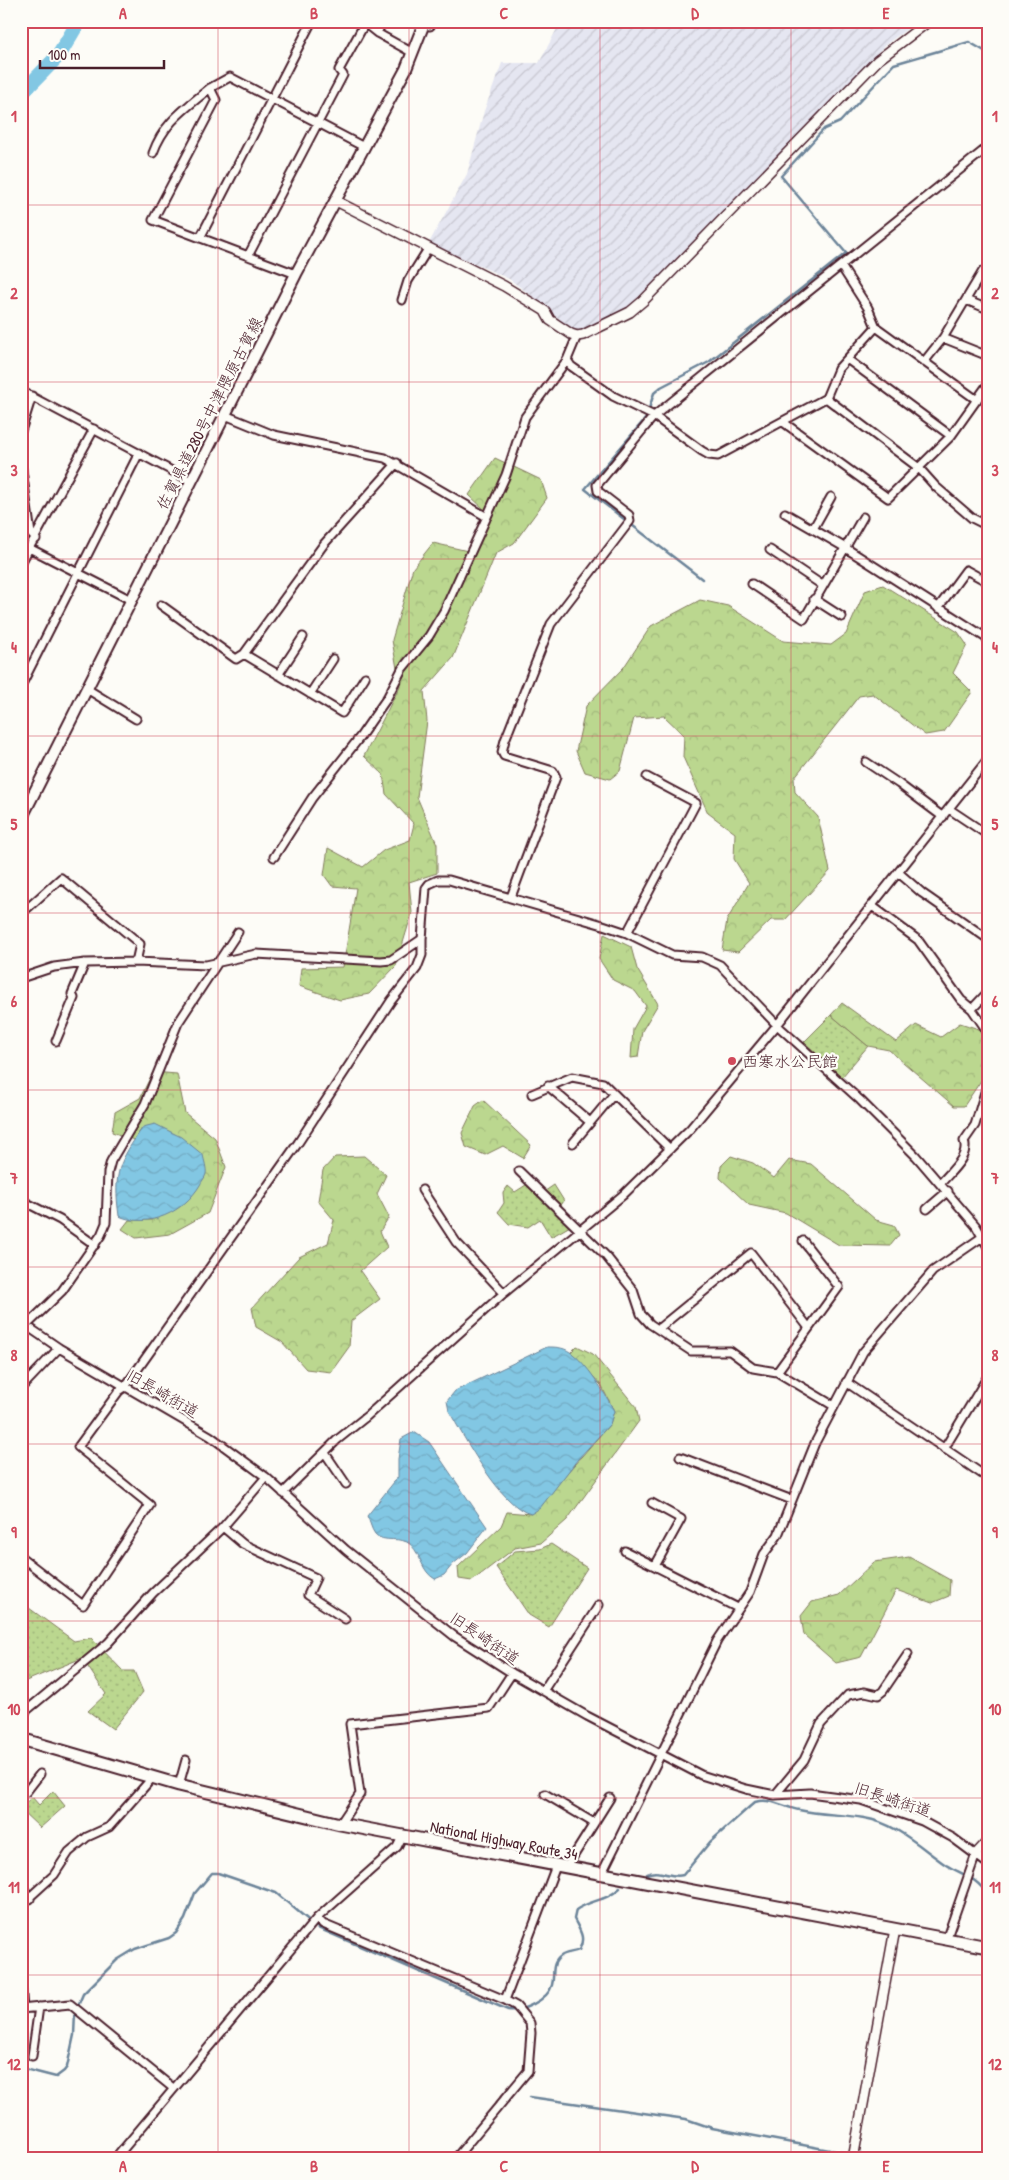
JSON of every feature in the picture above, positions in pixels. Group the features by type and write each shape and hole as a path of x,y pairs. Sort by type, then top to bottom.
{"highway":[{"name":"National Highway Route 34","path":"21,1739 179,1785 340,1824 988,1947"}],"main road":[{"name":"佐賀県道280号中津隈原古賀線","path":"22,817 296,274 428,22"}],"street":[{"path":"200,238 312,21"},
{"path":"377,32 383,21"},
{"path":"274,856 312,798 360,737 387,698 402,669 429,636 444,611 506,475 525,417 567,360 577,336 630,312 878,60 929,21"},
{"path":"248,256 343,76 339,70 364,22 377,32 413,53"},
{"path":"153,153 158,138 169,122 210,88 230,77 364,147"},
{"path":"210,88 216,100 153,220 296,274"},
{"path":"511,897 556,777 553,771 504,756 502,752 504,740 551,624 628,522 629,515 598,491 598,485 654,416 988,147"},
{"path":"336,200 504,286 545,312 550,320 577,336"},
{"path":"402,300 408,281 428,248"},
{"path":"841,266 868,308 876,327 977,400"},
{"path":"924,362 943,338 984,271 988,272"},
{"path":"966,300 988,309"},
{"path":"567,360 571,366 613,396 654,416 702,451 709,455 718,456 826,398 838,369 876,327"},
{"path":"943,338 988,356"},
{"path":"847,359 952,436"},
{"path":"783,422 888,498 952,436 988,384"},
{"path":"21,391 191,481"},
{"path":"21,431 32,396"},
{"path":"826,398 919,468 936,487 972,518 988,526"},
{"path":"225,415 274,435 385,458 397,463 487,517"},
{"path":"21,563 31,549 94,429"},
{"path":"21,686 140,454"},
{"path":"161,605 236,659 244,654 324,544 397,463"},
{"path":"21,464 31,534 36,539"},
{"path":"813,529 831,497"},
{"path":"786,513 844,547 988,640"},
{"path":"752,584 804,618 863,517"},
{"path":"31,549 131,600"},
{"path":"770,550 822,585"},
{"path":"938,608 966,570 988,582"},
{"path":"814,600 842,617"},
{"path":"278,675 303,636"},
{"path":"244,654 342,713 365,678"},
{"path":"310,694 333,659"},
{"path":"87,689 136,719"},
{"path":"283,1493 337,1440 367,1416 504,1293 623,1195 670,1149 777,1025 988,759"},
{"path":"866,762 943,817"},
{"path":"627,933 696,803 647,776"},
{"path":"949,809 988,835"},
{"path":"899,873 922,893 988,939"},
{"path":"21,914 61,878 140,944 136,962"},
{"path":"21,1557 83,1605 150,1504 78,1447 119,1391 125,1387 298,1143 391,1001 417,968 422,955 426,888 429,884 438,880 449,880 511,897 627,933 672,955 702,957 720,965 777,1025 860,1100 941,1183 985,1236 988,1247"},
{"path":"872,906 918,940 961,1000 972,1009 985,1028 988,1040"},
{"path":"24,1324 62,1292 95,1245 106,1223 108,1172 111,1161 145,1104 178,1023 238,932"},
{"path":"21,978 54,968 85,963 136,962 206,965 256,954 381,961 391,960 422,939"},
{"path":"56,1041 74,998 72,994 85,963"},
{"path":"972,1009 988,992"},
{"path":"532,1094 572,1077 603,1083 670,1149"},
{"path":"941,1183 965,1153 964,1141 975,1125 988,1082"},
{"path":"548,1086 590,1122"},
{"path":"573,1143 614,1094"},
{"path":"519,1171 606,1256 633,1290 641,1314 658,1329 691,1351 730,1351 753,1368 777,1372 834,1406"},
{"path":"422,1190 456,1242 504,1293"},
{"path":"927,1209 948,1191"},
{"path":"21,1200 60,1220 95,1245"},
{"path":"601,1875 717,1641 750,1592 764,1554 778,1535 815,1443 863,1352 933,1271 985,1236"},
{"path":"777,1372 840,1287 803,1241"},
{"path":"658,1329 751,1253 809,1328"},
{"name":"旧長崎街道","path":"24,1324 59,1348 210,1436 266,1477 346,1550 454,1636 543,1691 701,1775 746,1789 776,1795 810,1793 861,1800 922,1821 953,1838 988,1864"},
{"path":"21,1388 59,1348"},
{"path":"944,1449 988,1376"},
{"path":"846,1382 988,1478"},
{"path":"325,1453 346,1484"},
{"path":"680,1457 792,1500"},
{"path":"21,1715 108,1643 153,1593 222,1527 266,1477"},
{"path":"652,1502 682,1519 655,1566"},
{"path":"222,1527 243,1544 316,1578 308,1595 345,1619"},
{"path":"625,1551 738,1608"},
{"path":"543,1691 599,1605"},
{"path":"776,1795 804,1760 821,1724 848,1695 866,1692 878,1695 883,1691 908,1654"},
{"path":"340,1824 360,1794 350,1724 490,1708 512,1673"},
{"path":"179,1785 186,1760"},
{"path":"21,1788 26,1792 40,1774"},
{"path":"21,1905 30,1899 54,1875 69,1852 87,1837 109,1827 153,1777"},
{"path":"545,1794 594,1823"},
{"path":"505,2000 561,1867 610,1798"},
{"path":"114,2159 308,1928 397,1847 402,1837"},
{"path":"946,1940 976,1854 988,1841"},
{"path":"21,1884 30,1899"},
{"path":"317,1918 323,1924 505,2000 516,2006 530,2023 528,2071 455,2159"},
{"path":"854,2159 895,1929"},
{"path":"21,1982 22,2009 70,2004 173,2088"},
{"path":"32,2056 40,2007"}],"shaded area":[{"path":"561,21 918,21 885,45 628,308 580,330 573,329 554,315 550,309 509,279 429,243 467,174 484,111 502,63 539,63"}],"green space":[{"path":"495,458 541,480 547,498 514,543 496,553 453,658 424,691 427,721 417,797 437,844 437,873 409,882 412,913 396,966 369,994 340,1000 299,986 301,968 343,967 356,888 332,886 324,875 328,848 363,867 384,850 410,840 414,824 386,794 383,774 364,756 400,686 392,640 413,568 433,543 468,551 486,511 469,495"},
{"path":"883,585 958,632 967,645 953,673 972,692 944,732 925,735 873,694 859,696 794,778 795,792 818,817 830,871 785,920 771,920 738,952 722,950 727,920 749,883 734,859 735,833 708,813 683,757 684,735 664,716 634,718 620,771 610,779 585,772 576,751 586,706 624,667 651,626 700,600 728,606 783,641 831,645 846,634 865,591"},
{"path":"604,934 631,947 637,969 658,1004 642,1031 638,1057 631,1058 633,1029 646,1006 635,991 613,980 599,959"},
{"path":"842,1003 896,1042 916,1025 941,1037 960,1023 982,1030 985,1050 984,1076 964,1106 954,1106 889,1050 868,1046 831,1015"},
{"path":"831,1015 868,1046 842,1077 804,1042"},
{"path":"153,1072 177,1074 185,1113 215,1138 226,1167 208,1213 170,1234 136,1238 122,1229 129,1220 152,1220 143,1127 134,1140 112,1132 115,1112 140,1098"},
{"path":"483,1100 531,1145 523,1158 503,1146 485,1155 466,1147 462,1133 475,1106"},
{"path":"364,1156 386,1175 377,1194 389,1217 380,1231 387,1247 360,1271 380,1299 351,1321 349,1347 331,1372 306,1369 282,1342 256,1327 252,1308 299,1257 328,1243 334,1220 318,1201 323,1170 335,1157"},
{"path":"731,1156 753,1163 774,1178 789,1160 811,1164 876,1220 894,1225 899,1235 890,1246 839,1245 786,1213 749,1205 720,1178 721,1166"},
{"path":"526,1185 538,1196 554,1185 564,1201 556,1212 572,1225 551,1237 540,1219 528,1227 509,1224 498,1212 504,1203 503,1193 508,1186 515,1192"},
{"path":"577,1346 593,1354 636,1407 639,1421 567,1520 541,1543 515,1548 472,1581 459,1579 458,1567 501,1526 507,1512 531,1514 610,1424 614,1411 601,1385 571,1352"},
{"path":"551,1544 587,1568 549,1627 529,1615 496,1567 515,1551 540,1549"},
{"path":"909,1557 950,1580 949,1596 932,1603 896,1590 861,1657 836,1663 804,1635 801,1616 812,1602 839,1595 874,1562"},
{"path":"21,1607 29,1608 74,1641 91,1638 123,1671 134,1671 143,1692 113,1729 88,1711 106,1694 82,1658 21,1683"},
{"path":"53,1791 65,1806 40,1828 21,1810 21,1807 32,1797 39,1805"}],"water":[{"path":"155,1124 181,1137 203,1155 205,1175 193,1195 185,1203 165,1216 154,1219 130,1220 119,1216 117,1188 120,1168 128,1149 143,1127"},
{"path":"547,1347 565,1349 583,1363 614,1411 610,1424 578,1459 540,1508 531,1514 520,1509 496,1486 449,1411 447,1401 455,1391"},
{"path":"414,1432 429,1442 487,1527 467,1553 453,1564 444,1575 435,1579 424,1568 415,1549 411,1545 402,1540 378,1537 367,1516 398,1477 401,1439"}],"waterway":[{"path":"21,94 59,55 79,21"},
{"path":"702,579 585,489 646,418 654,393 661,387 709,362 846,253 781,176 824,129 840,122 894,64 969,42 988,53"},
{"path":"647,1874 656,1872 674,1876 683,1875 710,1842 755,1802 766,1801 807,1812 864,1818 887,1825 946,1865 975,1881 988,1896"},
{"path":"21,2068 56,2077 64,2071 67,2067 74,2035 75,2013 83,1994 117,1960 135,1949 169,1938 176,1933 185,1919 195,1893 212,1873 218,1873 276,1893 318,1928 508,2010 527,2007 545,1996 552,1985 555,1962 561,1956 579,1950 581,1946 582,1938 574,1919 576,1910 609,1896 620,1888"},
{"path":"530,2097 686,2119 712,2128 851,2154"},
{"path":"856,2154 882,2159"}],"place":[{"name":"西寒水公民館","path":"732,1061"}]}
